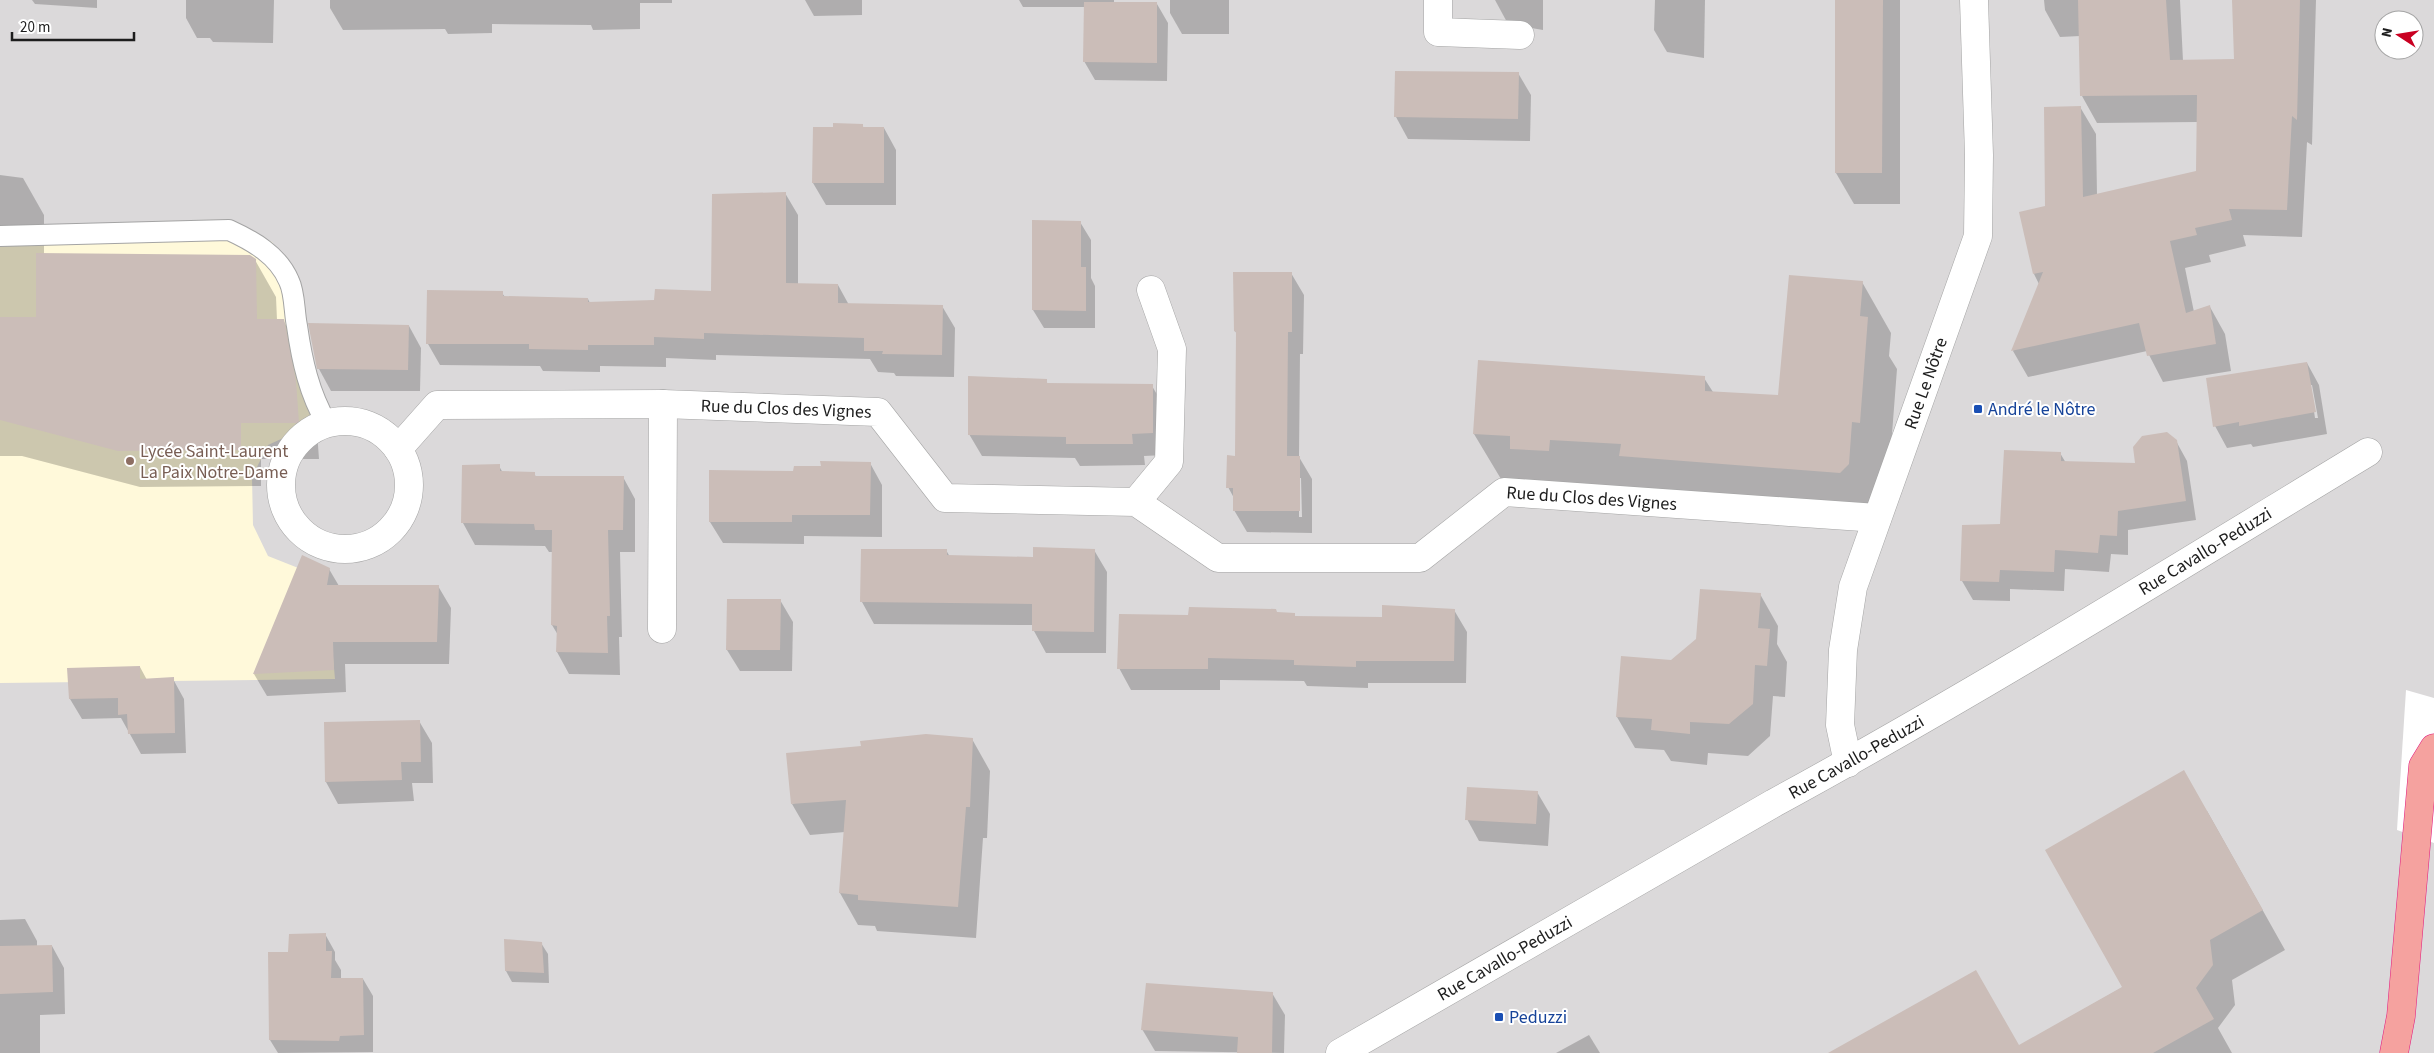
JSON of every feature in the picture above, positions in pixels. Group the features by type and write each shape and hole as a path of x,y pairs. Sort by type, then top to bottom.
{"highway":[{"path":"2394,1053 2401,1016 2424,766 2434,748"}],"street":[{"path":"1438,0 1438,32 1520,35"},
{"name":"Rue Le Nôtre","path":"1848,763 1840,726 1843,650 1853,587 1978,236 1979,155 1974,0"},
{"path":"1136,502 1169,462 1172,349 1151,290"},
{"path":"662,629 664,404"},
{"name":"Rue du Clos des Vignes","path":"398,449 437,405 664,404 878,412 945,498 1136,502 1218,558 1420,558 1504,492 1878,518"},
{"path":"346,421 366,425 384,434 398,449 407,469 409,491 403,513 395,526 390,532 372,544 351,550 328,548 308,539 292,523 284,505 281,485 284,465 294,446 308,432 327,424 346,421"},
{"name":"Rue Cavallo-Peduzzi","path":"1340,1053 1749,817 1848,763 2122,602 2368,452"}],"lane":[{"path":"0,236 230,230 254,241 278,263 290,282 302,364 316,406 327,424"}],"shaded area":[{"path":"0,0 2434,0 2434,1053 0,1053"},
{"name":"Lycée Saint-Laurent La Paix Notre-Dame","path":"232,224 272,242 299,279 307,373 331,416 268,445 252,477 253,525 268,556 326,579 335,679 0,683 0,231"}],"pier":[{"path":"2406,690 2434,698 2434,843 2397,830"}],"building":[{"path":"1835,0 1883,0 1882,173 1835,173"},
{"path":"2078,0 2166,0 2170,60 2234,59 2232,0 2300,0 2297,120 2292,116 2287,210 2229,209 2232,220 2195,228 2197,235 2170,241 2186,313 2210,305 2216,344 2147,356 2139,323 2011,351 2043,272 2033,274 2019,212 2045,206 2044,107 2081,106 2083,197 2196,171 2197,95 2080,96"},
{"path":"1084,2 1157,2 1157,63 1083,62"},
{"path":"1395,71 1519,72 1518,119 1394,117"},
{"path":"833,123 863,124 863,127 884,127 884,183 812,183 813,127 833,127"},
{"path":"786,192 786,283 838,284 838,303 943,305 942,355 882,354 883,351 864,351 864,338 704,333 704,339 654,337 654,345 588,345 588,350 529,349 529,344 426,344 427,290 503,291 503,296 588,298 588,302 654,300 655,289 711,291 712,194"},
{"path":"1032,220 1081,221 1081,267 1086,267 1086,311 1032,310"},
{"path":"36,253 250,255 256,259 257,319 284,319 296,381 299,423 241,423 241,450 118,451 0,420 0,317 36,317"},
{"path":"1233,272 1292,272 1292,332 1288,332 1287,456 1300,456 1300,511 1233,511 1233,488 1226,488 1227,455 1235,456 1236,332 1234,331"},
{"path":"1789,275 1863,281 1860,316 1868,317 1860,423 1852,422 1849,464 1840,473 1619,456 1621,444 1550,440 1549,451 1510,449 1510,436 1473,434 1478,360 1705,376 1705,391 1778,395"},
{"path":"308,323 409,325 408,370 317,369"},
{"path":"2307,362 2316,412 2239,426 2239,422 2213,427 2206,378"},
{"path":"968,376 1047,379 1047,383 1153,384 1153,433 1132,434 1133,444 1066,444 1066,437 968,435"},
{"path":"2167,432 2177,440 2186,501 2118,511 2117,536 2100,535 2098,553 2055,550 2054,572 2000,570 1999,582 1960,581 1962,525 2000,524 2004,450 2061,452 2061,461 2135,463 2133,447 2142,436"},
{"path":"820,461 871,462 870,515 792,515 792,522 709,522 709,470 793,471 794,466 821,466"},
{"path":"500,464 500,471 535,472 535,476 624,476 623,530 608,530 610,616 607,616 608,653 556,652 557,626 551,625 552,530 535,530 534,524 461,523 462,465"},
{"path":"1033,547 1095,549 1094,632 1032,631 1032,604 860,602 861,549 947,549 947,555 1033,557"},
{"path":"302,555 330,568 327,585 439,585 437,642 333,642 334,670 253,674"},
{"path":"1700,589 1761,593 1758,628 1770,629 1767,666 1755,665 1753,704 1729,724 1690,722 1690,734 1651,730 1652,719 1616,717 1621,656 1671,660 1696,639"},
{"path":"727,599 781,599 780,650 726,650"},
{"path":"1382,605 1455,609 1454,661 1356,661 1356,667 1294,665 1294,660 1208,658 1208,669 1117,669 1119,614 1188,615 1189,607 1276,609 1277,612 1295,613 1295,616 1382,617"},
{"path":"140,666 140,679 174,677 175,733 128,734 127,714 118,715 118,698 69,699 67,668"},
{"path":"420,720 421,762 401,762 402,780 325,782 324,722"},
{"path":"926,734 973,738 970,807 966,807 958,907 858,900 858,895 839,893 846,800 791,804 786,753 861,746 860,741"},
{"path":"2184,770 2263,910 2210,940 2213,965 2196,988 2214,1019 2153,1053 1828,1053 1976,970 2019,1045 2122,987 2045,850"},
{"path":"1467,787 1538,791 1536,824 1465,820"},
{"path":"326,933 326,951 332,951 331,978 363,978 364,1035 340,1036 339,1041 269,1040 268,952 288,952 289,934"},
{"path":"504,939 542,942 544,973 505,971"},
{"path":"52,945 53,992 0,994 0,946"},
{"path":"1146,983 1273,992 1272,1053 1237,1053 1238,1037 1141,1030"}],"place":[{"name":"André le Nôtre","path":"1978,409"},
{"name":"Lycée Saint-Laurent La Paix Notre-Dame","path":"130,461"},
{"name":"Peduzzi","path":"1499,1017"}]}
